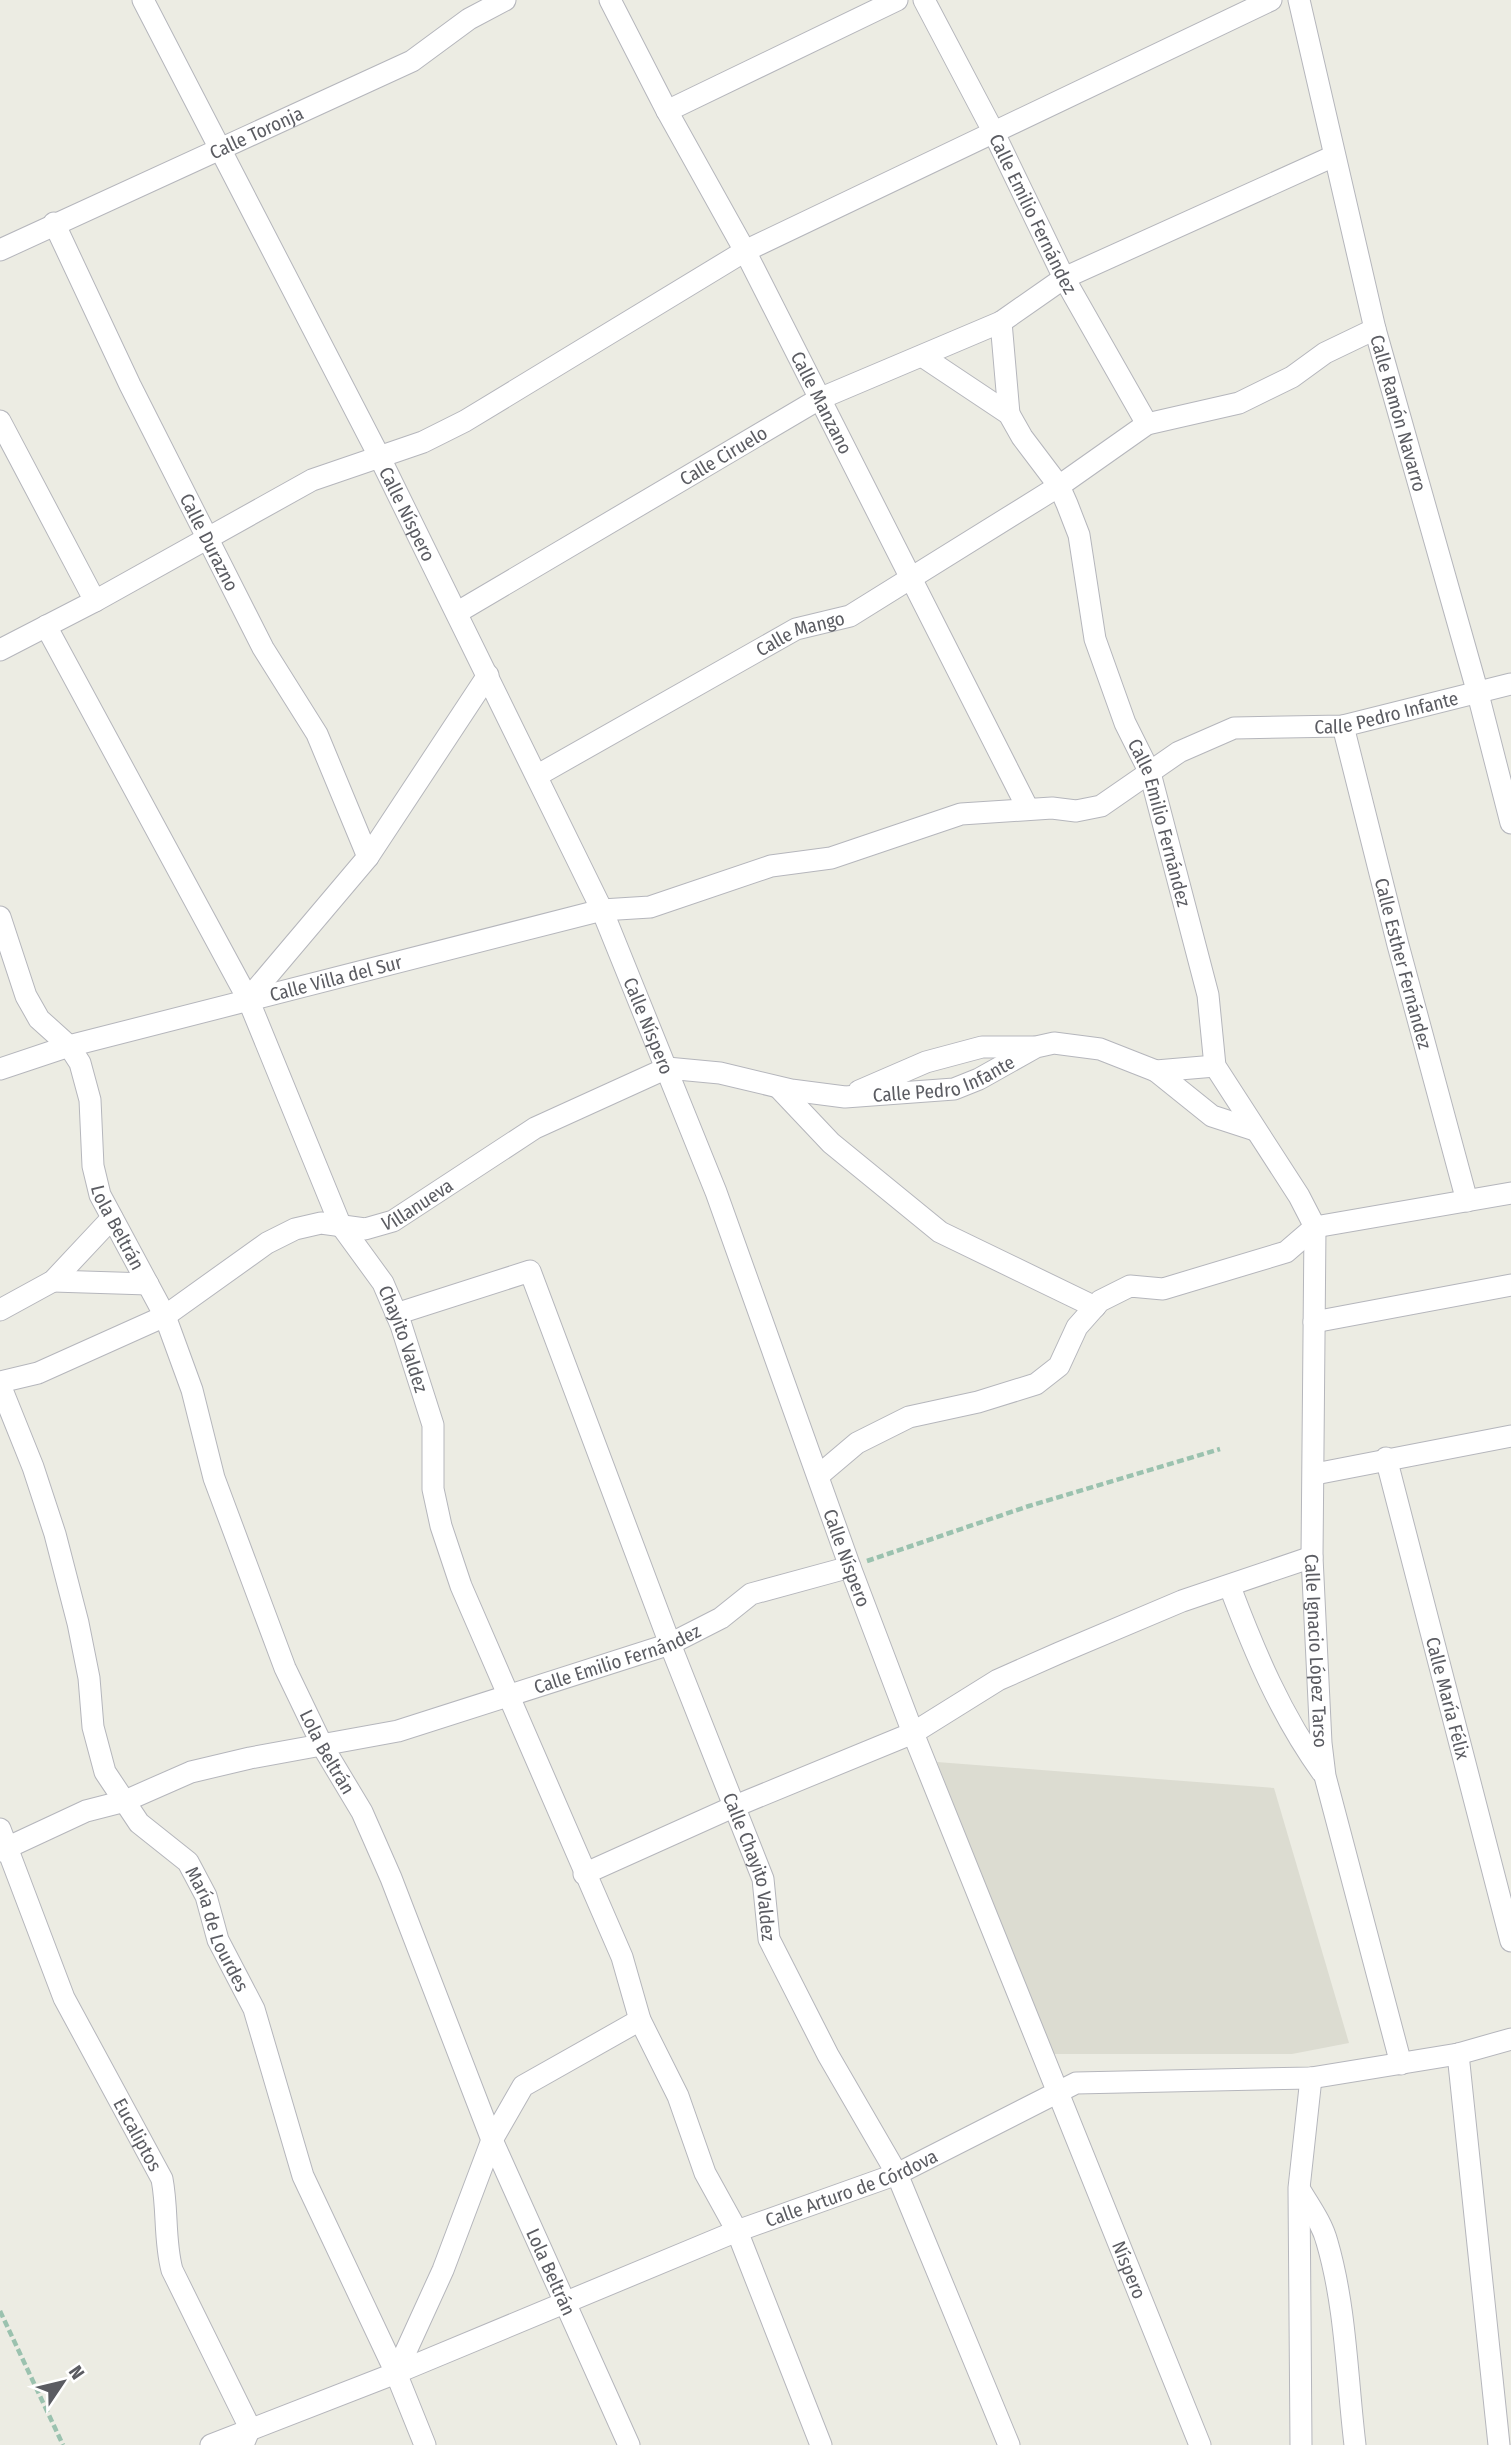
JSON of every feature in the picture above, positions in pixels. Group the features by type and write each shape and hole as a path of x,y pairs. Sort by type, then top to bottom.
{"street":[{"name":"Calle Níspero","path":"143,0 458,612 602,910 716,1192 850,1567 913,1733 1059,2094"},
{"name":"Calle Toronja","path":"0,250 412,61 469,19 505,0"},
{"name":"Calle Manzano","path":"610,0 667,111 745,251 1028,809"},
{"path":"667,111 897,0"},
{"name":"Calle Emilio Fernández","path":"924,0 993,131 1063,278 1147,424"},
{"path":"0,650 95,601 312,480 423,442 465,421 745,251 1271,0"},
{"name":"Calle Ramón Navarro","path":"1299,0 1375,329 1477,690 1511,823"},
{"name":"Calle Ciruelo","path":"458,612 819,398 1001,322 1063,278 1334,156"},
{"name":"Calle Durazno","path":"54,223 130,385 263,648 317,734 368,857"},
{"name":"Calle Emilio Fernández","path":"1001,322 1009,414 1021,437 1059,486 1079,535 1096,639 1125,723 1150,774 1159,819 1209,995 1215,1066 1293,1187 1315,1227"},
{"path":"1147,424 1239,403 1292,377 1325,353 1375,329"},
{"name":"Calle Emilio Fernández","path":"922,356 1009,414"},
{"path":"0,421 95,601"},
{"name":"Calle Mango","path":"538,775 796,629 850,616 912,580 1059,486 1147,424"},
{"name":"Chayito Valdez","path":"46,626 248,999 340,1224 383,1283 433,1425 433,1489 441,1526 461,1586 509,1696"},
{"path":"248,999 368,857 488,675"},
{"name":"Calle Pedro Infante","path":"1028,809 1076,811 1101,806 1179,752 1234,728 1343,726 1477,690 1511,684"},
{"name":"Calle Esther Fernández","path":"1343,726 1398,945 1467,1201"},
{"name":"Calle Villa del Sur","path":"0,1069 69,1046 602,910 650,907 771,866 831,858 961,814 1028,809"},
{"path":"0,917 26,996 39,1019 69,1046"},
{"name":"Calle Pedro Infante","path":"667,1068 720,1073 779,1087 845,1097 954,1089 979,1079 1036,1047 1054,1043 1100,1049 1156,1071 1215,1066"},
{"name":"Lola Beltrán","path":"69,1046 80,1063 90,1100 93,1166 100,1195 165,1316 192,1390 214,1478 285,1668 323,1747 362,1812 391,1878 492,2140 629,2445"},
{"path":"845,1097 926,1062 982,1048 1036,1047"},
{"name":"Villanueva","path":"0,1383 38,1373 165,1316 276,1238 295,1229 340,1224 365,1229 393,1221 535,1128 667,1068"},
{"path":"1156,1071 1212,1116 1255,1130"},
{"path":"779,1087 831,1143 940,1232 1095,1307"},
{"path":"818,1476 857,1443 909,1417 978,1402 1036,1384 1059,1366 1077,1327 1100,1301 1130,1286 1163,1289 1286,1252 1315,1227 1511,1193"},
{"path":"0,1310 53,1281 112,1218"},
{"name":"Calle Ignacio López Tarso","path":"1315,1227 1315,1474 1312,1557 1321,1744 1325,1776 1401,2064"},
{"name":"Calle Chayito Valdez","path":"396,1314 530,1271 670,1644 763,1879 769,1939 828,2055 897,2174 1009,2445"},
{"path":"53,1281 148,1284"},
{"path":"1314,1322 1511,1285"},
{"name":"María de Lourdes","path":"0,1383 33,1467 55,1534 78,1623 89,1678 93,1727 105,1772 139,1823 188,1862 206,1896 218,1940 254,2009 303,2176 396,2373 425,2445"},
{"path":"1315,1474 1386,1458 1511,1436"},
{"name":"Calle María Félix","path":"1386,1458 1511,1941"},
{"path":"584,1874 733,1807 913,1733 998,1680 1182,1601 1230,1587 1312,1557"},
{"name":"Calle Emilio Fernández","path":"3,1842 86,1811 125,1801 191,1772 250,1758 323,1747 398,1731 670,1644 721,1618 751,1594 850,1567"},
{"path":"1230,1587 1256,1657 1281,1708 1325,1776"},
{"path":"509,1696 622,1958 640,2020 678,2096 705,2173 737,2231 821,2445"},
{"name":"Eucaliptos","path":"3,1842 64,1998 162,2179 166,2202 166,2246 172,2270 246,2436"},
{"path":"396,2373 443,2270 492,2140 523,2085 640,2020"},
{"name":"Calle Arturo de Córdova","path":"211,2445 246,2436 737,2231 897,2174 1059,2094 1076,2083 1311,2078 1458,2054 1511,2039"},
{"path":"1458,2054 1499,2445"},
{"path":"1301,2445 1299,2188 1311,2078"},
{"name":"Níspero","path":"1059,2094 1200,2445"},
{"path":"1299,2188 1319,2220 1336,2282 1355,2445"}],"path":[{"path":"850,1567 1029,1506 1220,1449"},
{"path":"1,2315 63,2445"}],"shaded area":[{"path":"937,1762 1274,1788 1349,2043 1292,2054 1051,2054"}]}
